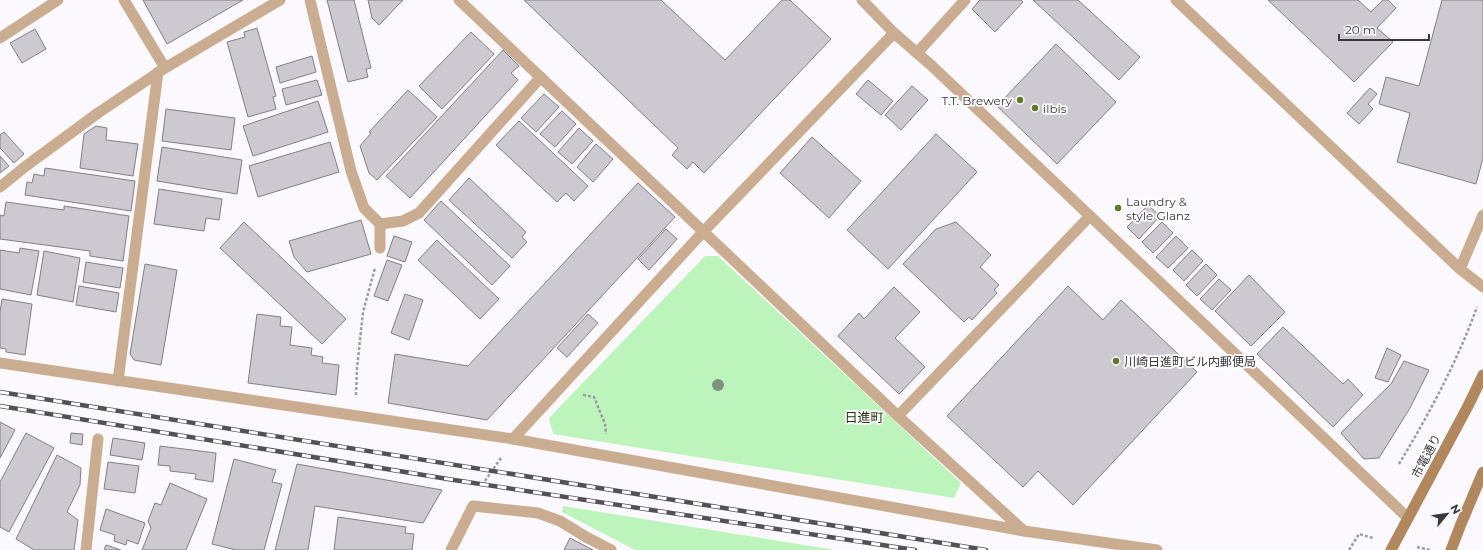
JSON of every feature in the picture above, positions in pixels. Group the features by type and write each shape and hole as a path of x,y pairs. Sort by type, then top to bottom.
{"main road":[{"name":"市電通り","path":"1391,550 1465,413 1483,375"},
{"path":"1451,550 1483,472"}],"street":[{"path":"0,38 58,0"},
{"path":"118,381 161,70 124,0"},
{"path":"0,187 98,113 161,70 280,0"},
{"path":"310,0 352,171 364,208 380,224 380,248"},
{"path":"459,0 898,416 1024,531"},
{"path":"862,0 894,33 1090,216 1408,518"},
{"path":"917,53 964,0"},
{"path":"1176,0 1460,268 1483,287"},
{"path":"513,439 703,232 894,33"},
{"path":"380,224 403,221 419,213 541,77"},
{"path":"1460,268 1483,215"},
{"path":"898,416 1090,216"},
{"path":"0,363 513,439 1024,531 1157,550"},
{"path":"86,550 98,439"},
{"path":"451,550 473,506 538,513 560,521 611,550"}],"path":[{"path":"356,416 357,368 363,312 380,248"},
{"path":"1399,464 1426,420 1466,337 1478,303"},
{"path":"581,394 594,397 605,424 606,434 604,455"},
{"path":"473,506 482,485 513,439"},
{"path":"1349,550 1359,534"}],"green space":[{"path":"705,256 718,256 961,483 954,498 553,434 549,418"},
{"path":"563,506 835,550 635,550 562,512"}],"building":[{"path":"143,0 243,0 167,44"},
{"path":"327,0 354,0 371,68 366,69 368,77 348,82"},
{"path":"368,0 403,0 379,25 372,18"},
{"path":"524,0 661,0 725,60 782,0 790,0 831,39 704,173 693,162 687,169 672,155 678,148"},
{"path":"980,0 1021,0 1023,2 995,32 972,9"},
{"path":"1033,0 1078,0 1140,57 1119,80"},
{"path":"1268,0 1358,0 1371,12 1383,0 1388,0 1396,8 1377,28 1393,42 1354,82"},
{"path":"1442,0 1483,0 1483,158 1476,184 1397,162 1410,113 1379,104 1386,77 1419,86"},
{"path":"257,28 276,96 273,97 276,109 248,117 227,42 245,37 244,32"},
{"path":"35,29 46,49 22,63 10,43"},
{"path":"471,32 494,54 442,109 419,86"},
{"path":"1056,44 1116,102 1057,164 997,106"},
{"path":"503,50 519,66 511,73 518,80 410,198 386,176"},
{"path":"312,56 316,72 280,83 276,67"},
{"path":"317,80 322,95 286,105 282,89"},
{"path":"868,80 893,101 881,115 856,94"},
{"path":"912,86 928,100 901,130 885,115"},
{"path":"1370,88 1377,94 1368,104 1373,109 1359,124 1347,113"},
{"path":"408,90 437,117 377,180 369,173 360,146 371,133 369,132"},
{"path":"544,94 559,107 536,132 521,118"},
{"path":"318,101 328,132 253,156 243,126"},
{"path":"166,109 235,118 231,150 162,141"},
{"path":"562,111 576,124 555,147 540,134"},
{"path":"519,121 588,186 574,201 566,193 557,202 496,145"},
{"path":"96,126 107,128 106,140 138,144 133,176 80,168 84,134"},
{"path":"579,128 593,141 572,164 558,152"},
{"path":"4,132 24,154 14,163 0,148 0,135"},
{"path":"936,134 977,172 888,269 847,230"},
{"path":"812,137 861,181 829,218 780,173"},
{"path":"330,142 339,172 258,197 249,166"},
{"path":"596,144 613,159 593,182 577,167"},
{"path":"162,147 242,160 237,194 157,181"},
{"path":"0,156 9,166 0,173"},
{"path":"45,168 135,181 131,211 25,195 27,182 32,183 34,174 44,176"},
{"path":"469,178 526,232 522,237 527,242 512,258 449,200"},
{"path":"638,183 675,217 487,420 388,403 395,354 468,366"},
{"path":"159,189 222,199 219,220 206,218 204,231 154,224"},
{"path":"441,201 510,266 492,285 424,220"},
{"path":"6,202 64,210 64,206 129,216 123,261 90,256 90,251 0,239 0,215 4,216"},
{"path":"1148,205 1160,216 1139,239 1127,227"},
{"path":"361,220 371,254 307,272 294,257 289,241"},
{"path":"244,222 346,319 322,344 220,248"},
{"path":"956,222 991,255 980,267 999,285 994,290 997,293 972,320 969,317 964,322 903,264 936,229"},
{"path":"1162,222 1173,233 1153,253 1142,242"},
{"path":"666,229 677,239 649,270 638,259"},
{"path":"394,236 412,242 405,262 387,256"},
{"path":"1176,236 1188,248 1168,268 1156,257"},
{"path":"437,240 499,299 480,319 418,260"},
{"path":"20,248 39,251 31,295 0,289 0,250 19,253"},
{"path":"1192,250 1203,261 1184,281 1173,270"},
{"path":"44,251 80,258 73,302 37,295"},
{"path":"387,260 402,265 388,301 374,296"},
{"path":"86,262 123,268 120,288 83,282"},
{"path":"145,264 177,270 161,365 134,360 130,354"},
{"path":"1206,264 1217,275 1197,296 1186,285"},
{"path":"1249,275 1285,312 1251,346 1215,311"},
{"path":"1219,279 1231,290 1212,310 1200,299"},
{"path":"79,286 119,293 116,312 76,305"},
{"path":"1068,286 1103,320 1121,300 1197,372 1073,505 1038,471 1023,487 947,416"},
{"path":"894,287 920,312 895,338 925,367 899,394 838,336 859,313 864,319"},
{"path":"405,294 423,300 409,340 391,333"},
{"path":"2,299 32,304 25,355 6,352 6,349 0,348 0,312"},
{"path":"257,314 281,317 280,326 292,327 290,345 312,348 311,355 323,357 322,363 339,365 336,395 248,383"},
{"path":"588,314 598,323 567,357 557,348"},
{"path":"1283,327 1343,384 1348,379 1363,395 1333,427 1257,354"},
{"path":"1387,348 1401,355 1388,382 1375,378"},
{"path":"1404,361 1429,370 1410,408 1379,458 1364,459 1341,433 1391,384"},
{"path":"0,422 15,430 0,458"},
{"path":"26,433 54,448 9,532 0,527 0,482"},
{"path":"71,433 83,434 82,445 70,443"},
{"path":"113,438 145,443 142,460 110,455"},
{"path":"160,446 216,453 213,482 195,479 196,474 170,471 170,466 158,465"},
{"path":"57,455 81,468 80,485 67,512 78,520 74,550 34,550 16,539"},
{"path":"234,459 276,470 272,482 282,484 264,550 236,550 212,544"},
{"path":"108,462 139,466 135,493 104,489"},
{"path":"297,464 442,490 423,523 315,506 308,550 275,550"},
{"path":"170,483 207,499 186,550 142,550 151,528 148,521 155,503 161,505"},
{"path":"106,509 145,523 138,544 127,540 126,545 114,541 115,535 100,530"},
{"path":"338,517 406,527 405,533 414,534 412,550 334,550"},
{"path":"570,538 593,550 564,550"},
{"path":"106,545 121,550 104,550"}],"railway":[{"path":"0,392 986,550"},
{"path":"0,406 454,480 915,550"}],"place":[{"name":"T.T. Brewery","path":"1020,100"},
{"name":"ilbis","path":"1035,108"},
{"name":"Laundry & style Glanz","path":"1118,208"},
{"name":"川崎日進町ビル内郵便局","path":"1116,361"}],"district":[{"name":"日進町","path":"864,417"}]}
